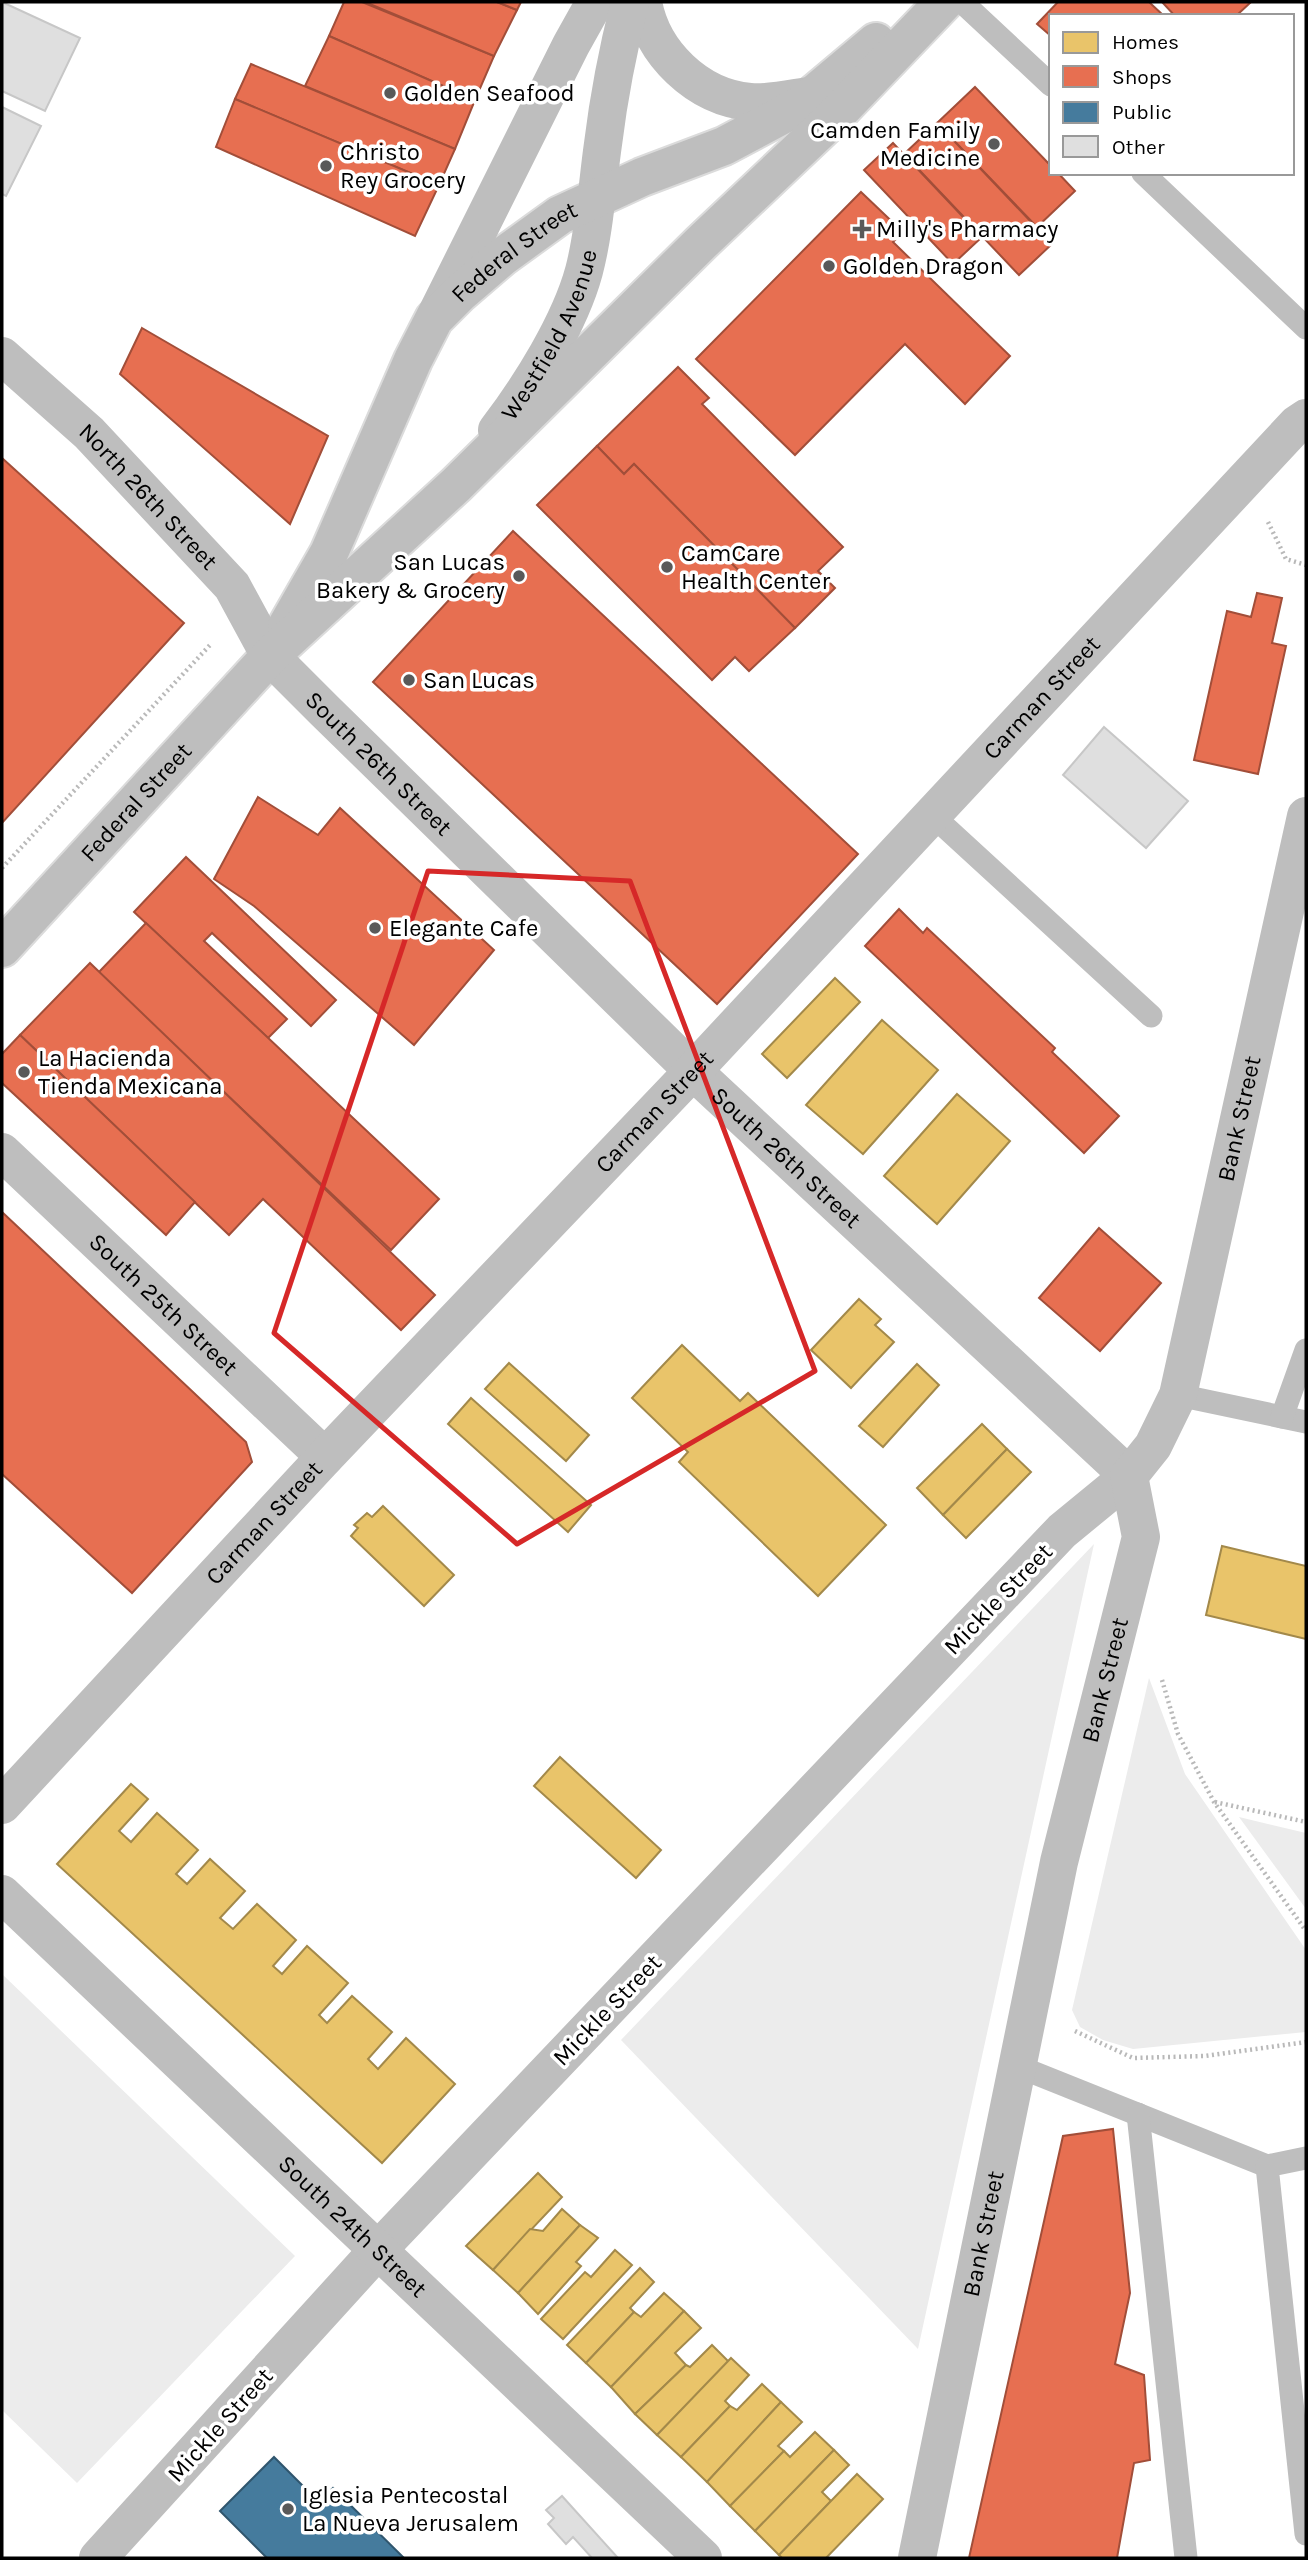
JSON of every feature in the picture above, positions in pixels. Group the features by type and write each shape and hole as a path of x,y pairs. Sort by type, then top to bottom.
{"street":[{"path":"434,318 595,2"},
{"name":"Westfield Avenue","path":"456,485 520,401 566,317 583,274 592,236 615,61 630,2"},
{"path":"643,2 651,32 664,52 685,74 705,88 749,102 778,101 814,95"},
{"name":"Federal Street","path":"270,656 329,553 434,318 502,257 561,215 642,177 723,146 801,106 922,2"},
{"name":"Federal Street","path":"2,948 270,656 456,485 701,243 832,120 944,2"},
{"name":"North 26th Street","path":"2,356 89,433 232,586 270,656"},
{"name":"Carman Street","path":"2,1805 325,1457 693,1071 1306,418"},
{"name":"South 26th Street","path":"270,656 693,1071 1129,1476"},
{"name":"Bank Street","path":"918,2558 1059,1862 1141,1537 1129,1476 1153,1446 1178,1395 1306,816"},
{"name":"South 25th Street","path":"2,1152 325,1457"},
{"name":"Mickle Street","path":"98,2558 377,2251 1062,1531 1129,1476"},
{"name":"South 24th Street","path":"2,1894 703,2558"}],"lane":[{"path":"962,2 1049,83"},
{"path":"1145,175 1306,328"},
{"path":"932,815 1151,1016"},
{"path":"1282,1417 1306,1350"},
{"path":"1178,1395 1306,1422"},
{"path":"1017,2066 1267,2166 1306,2158"},
{"path":"1138,2114 1186,2558"},
{"path":"1267,2166 1306,2534"}],"path":[{"path":"1268,522 1286,559 1306,565"},
{"path":"2,869 244,608"},
{"path":"1163,1680 1178,1734 1214,1802 1306,1931"},
{"path":"1214,1802 1306,1822"},
{"path":"1075,2031 1133,2058 1206,2056 1306,2042"}],"highlighted area":[{"path":"428,871 630,881 815,1371 517,1544 274,1333"}],"shaded area":[{"path":"1094,1544 918,2349 621,2040"},
{"path":"1149,1678 1185,1774 1306,1950 1306,2032 1133,2049 1103,2040 1080,2027 1072,2010"},
{"path":"1239,1817 1306,1833 1306,1909"},
{"path":"2,1974 295,2256 77,2483 2,2410"}],"building: Homes":[{"path":"835,978 860,1002 787,1078 762,1054"},
{"path":"882,1020 938,1070 863,1154 806,1105"},
{"path":"957,1094 1010,1141 937,1224 884,1176"},
{"path":"859,1299 881,1319 875,1325 894,1342 851,1388 811,1350"},
{"path":"682,1345 740,1401 748,1393 886,1525 818,1596 679,1462 688,1452 632,1398"},
{"path":"509,1363 589,1435 566,1461 485,1389"},
{"path":"917,1364 939,1385 883,1447 859,1426"},
{"path":"471,1398 591,1505 568,1532 448,1424"},
{"path":"982,1424 1007,1449 943,1515 917,1488"},
{"path":"1007,1449 1031,1472 966,1538 943,1515"},
{"path":"383,1506 454,1575 424,1606 351,1536 358,1528 354,1525 367,1513 372,1517"},
{"path":"1222,1546 1306,1566 1306,1639 1206,1615"},
{"path":"560,1757 661,1850 636,1878 534,1786"},
{"path":"131,1784 148,1799 119,1831 131,1842 157,1813 198,1850 176,1874 187,1884 210,1859 245,1891 220,1918 233,1929 257,1904 296,1940 273,1966 282,1974 307,1946 348,1983 319,2015 327,2023 352,1996 392,2032 368,2059 378,2069 406,2038 455,2084 382,2163 57,1864"},
{"path":"538,2173 562,2197 493,2270 466,2246"},
{"path":"562,2209 580,2225 518,2293 493,2270 530,2229 543,2231"},
{"path":"580,2225 598,2238 576,2262 581,2266 538,2314 518,2293"},
{"path":"615,2250 632,2265 563,2339 541,2319 585,2272 591,2277"},
{"path":"640,2268 654,2282 630,2308 634,2312 586,2363 567,2345"},
{"path":"664,2293 684,2311 611,2387 586,2363 634,2312 641,2317"},
{"path":"684,2311 701,2328 675,2353 686,2365 635,2414 611,2387"},
{"path":"712,2345 729,2362 657,2435 635,2414 686,2365 690,2367"},
{"path":"731,2358 749,2375 725,2401 730,2406 681,2457 657,2435"},
{"path":"762,2384 781,2402 707,2482 681,2457 730,2406 737,2410"},
{"path":"781,2402 802,2422 778,2446 784,2451 730,2506 707,2482"},
{"path":"815,2432 834,2450 755,2531 730,2506 784,2451 790,2457"},
{"path":"834,2450 849,2465 822,2492 831,2501 779,2555 755,2531"},
{"path":"857,2474 883,2499 826,2558 782,2558 779,2555"}],"building: Shops":[{"path":"344,2 362,2 494,56 475,100 329,36"},
{"path":"365,2 497,2 517,10 494,56"},
{"path":"497,2 521,2 517,10"},
{"path":"1058,2 1149,2 1162,14 1049,14 1049,34 1037,24"},
{"path":"1162,2 1251,2 1238,14 1173,14"},
{"name":"Golden Seafood","path":"329,36 475,100 455,149 305,86"},
{"path":"251,64 455,149 439,185 235,99"},
{"name":"Camden Family Medicine","path":"975,87 1049,164 1049,175 1060,175 1075,191 1037,227 937,123"},
{"name":"Christo Rey Grocery","path":"235,99 439,185 415,236 216,147"},
{"path":"937,123 1052,244 1019,275 904,154"},
{"path":"893,143 982,237 953,264 864,170"},
{"path":"861,192 903,232 893,242 1010,356 965,404 905,344 795,455 696,359"},
{"path":"142,328 328,436 290,524 120,374"},
{"path":"678,367 709,398 702,404 843,547 818,571 835,588 795,628 634,464 624,474 597,446"},
{"name":"CamCare Health Center","path":"597,446 624,474 634,464 795,628 749,671 735,657 712,680 537,505"},
{"path":"2,458 184,623 2,823"},
{"path":"513,531 858,854 717,1004 373,682"},
{"path":"1257,593 1282,598 1272,643 1286,646 1258,774 1194,760 1227,611 1251,617"},
{"name":"Elegante Cafe","path":"258,797 318,835 340,808 494,950 414,1045 254,906 214,879"},
{"path":"186,857 336,1000 311,1026 212,933 204,941 287,1019 268,1038 134,912"},
{"path":"899,909 923,933 927,928 1055,1048 1052,1052 1119,1116 1084,1153 865,946"},
{"path":"146,923 439,1199 391,1250 98,973"},
{"path":"90,963 435,1295 401,1330 263,1199 229,1235 20,1035"},
{"path":"20,1035 195,1202 166,1235 2,1083 2,1054"},
{"path":"2,1212 246,1442 252,1462 132,1593 2,1474"},
{"path":"1099,1228 1161,1283 1100,1351 1039,1298"},
{"path":"1113,2129 1130,2293 1115,2364 1144,2375 1150,2460 1134,2463 1117,2558 969,2558 1063,2136"}],"building: Public":[{"name":"Iglesia Pentecostal La Nueva Jerusalem","path":"274,2457 319,2502 333,2488 404,2558 267,2558 220,2511"}],"building: Other":[{"path":"2,2 80,38 45,111 2,91"},
{"path":"2,107 41,126 6,196 2,194"},
{"path":"1104,727 1188,801 1146,848 1063,775"},
{"path":"562,2496 618,2558 592,2558 573,2537 566,2544 548,2524 554,2518 546,2510"}],"place":[{"name":"Golden Seafood","path":"390,93"},
{"name":"Camden Family Medicine","path":"994,144"},
{"name":"Christo Rey Grocery","path":"326,166"},
{"name":"Milly's Pharmacy","path":"862,229"},
{"name":"Golden Dragon","path":"829,266"},
{"name":"CamCare Health Center","path":"667,567"},
{"name":"San Lucas Bakery & Grocery","path":"519,576"},
{"name":"San Lucas","path":"409,680"},
{"name":"Elegante Cafe","path":"375,928"},
{"name":"La Hacienda Tienda Mexicana","path":"24,1072"},
{"name":"Iglesia Pentecostal La Nueva Jerusalem","path":"288,2509"}]}
